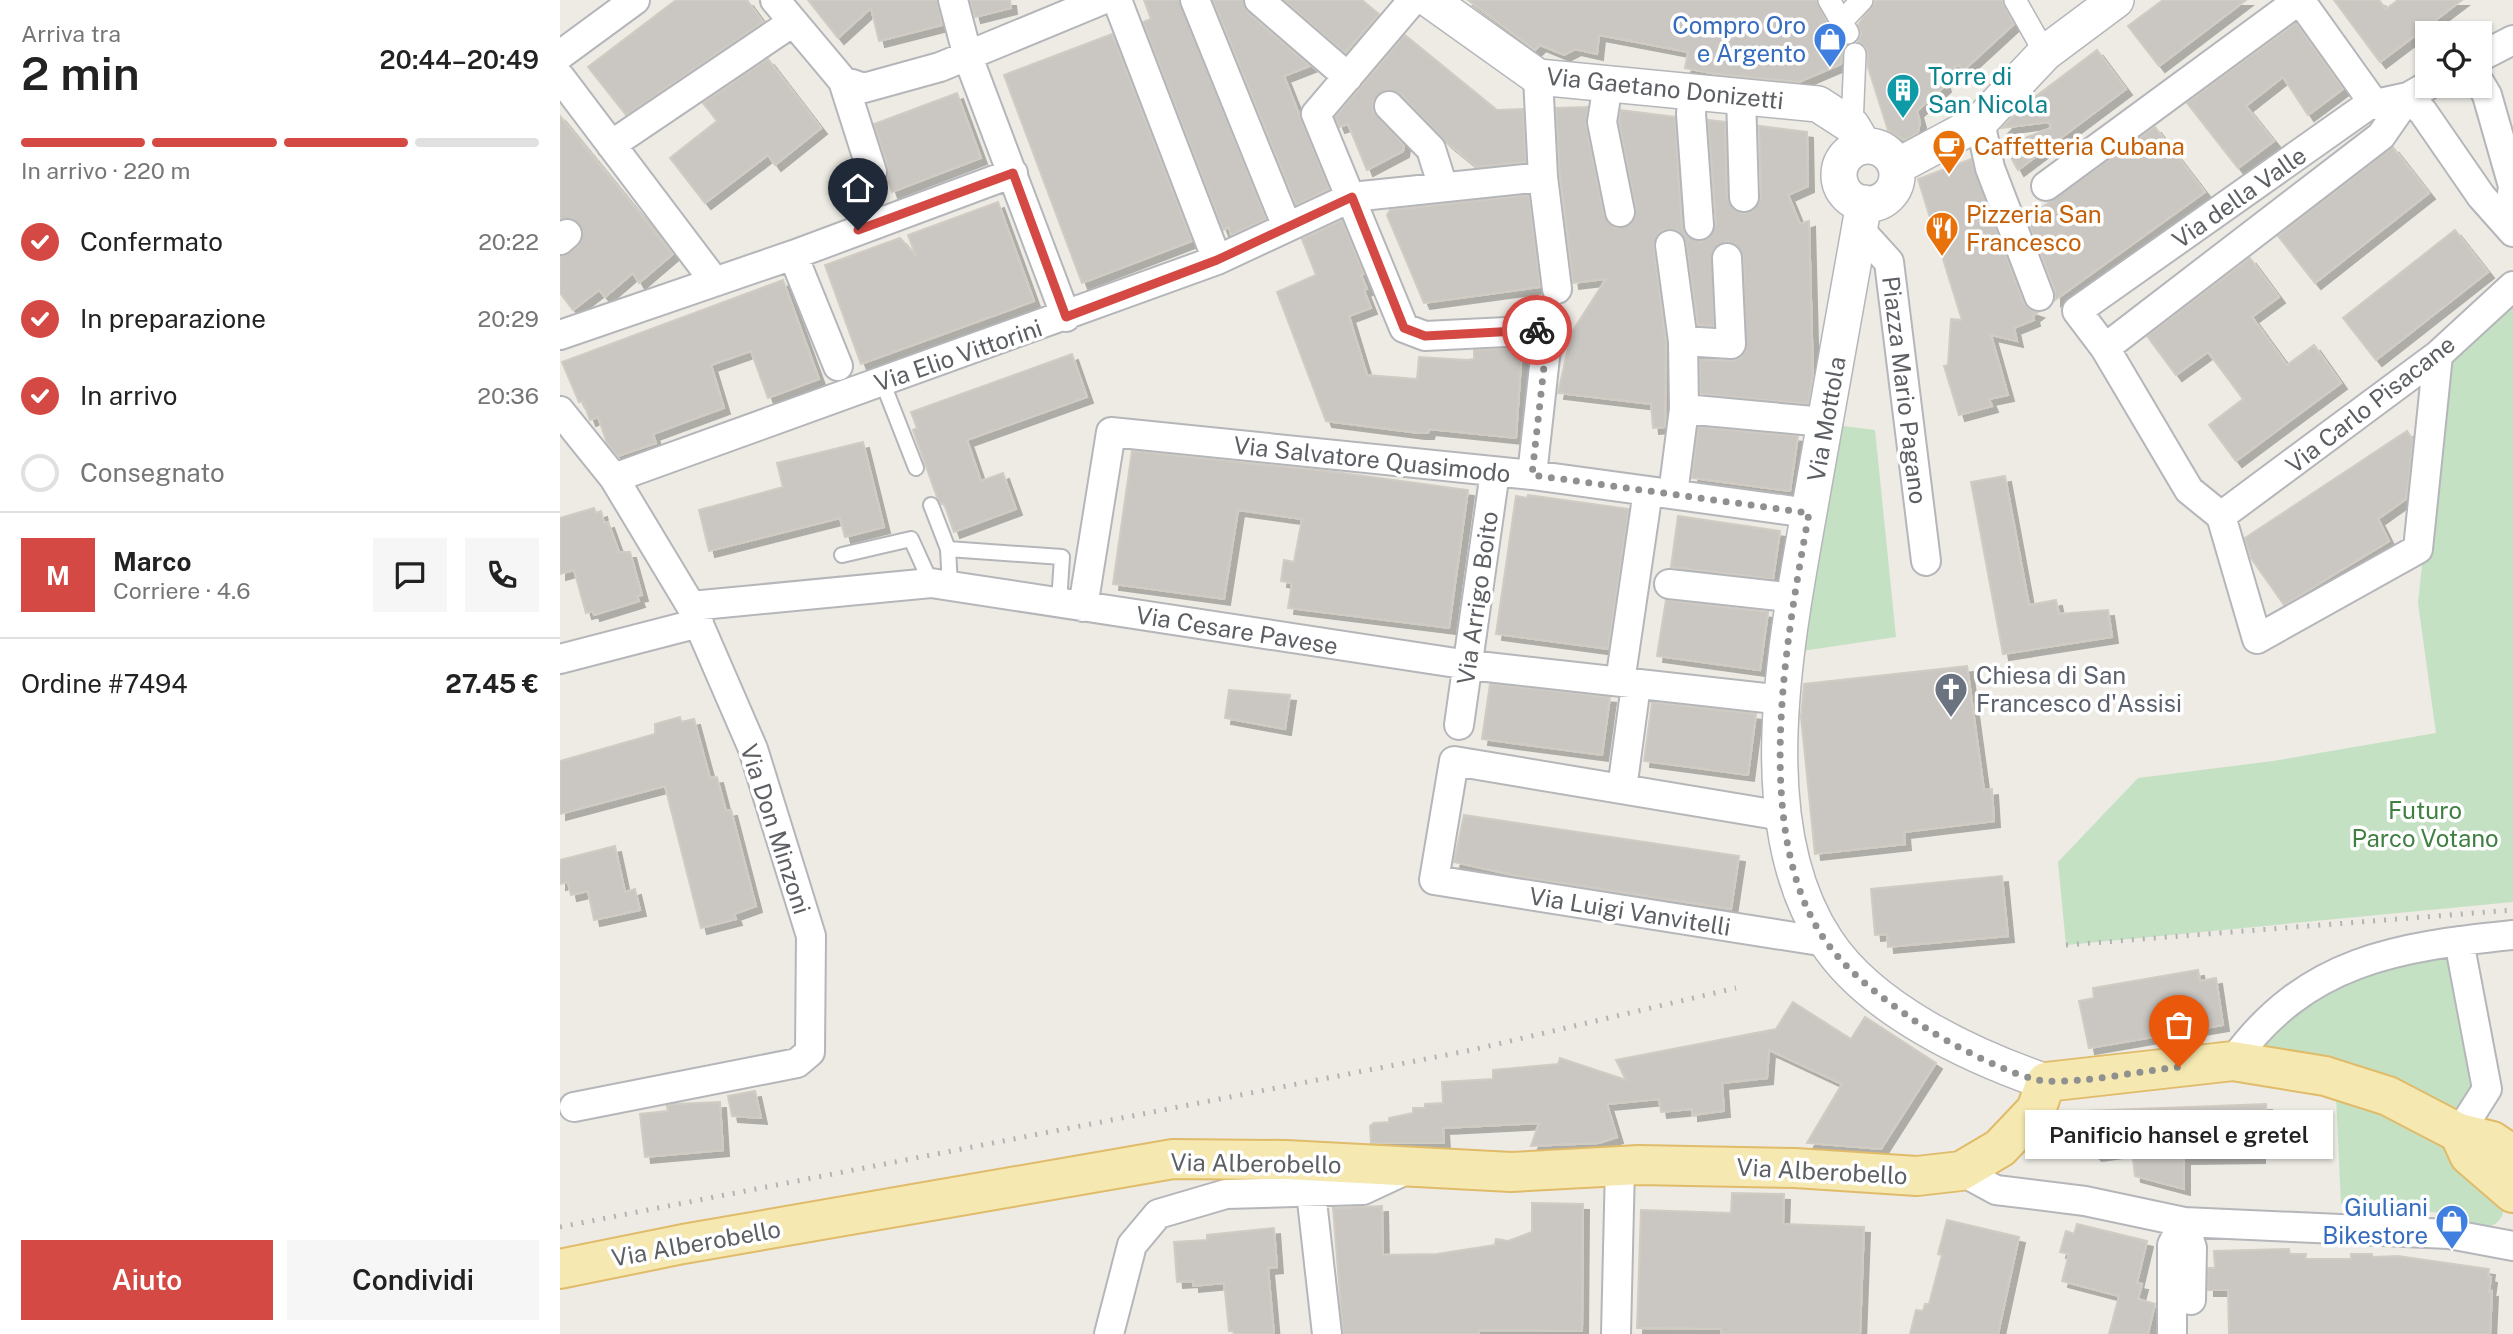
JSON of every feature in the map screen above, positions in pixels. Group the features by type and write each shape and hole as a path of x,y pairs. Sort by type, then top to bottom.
{"main road":[{"name":"Via Mottola","path":"2046,1082 2233,1061 2325,1076 2388,1096 2459,1133 2492,1141 2513,1155"},
{"name":"Via Alberobello","path":"560,1269 682,1244 1173,1159 1286,1160 1408,1169 1511,1172 1620,1166 1795,1168 1917,1176 1961,1171 2000,1148 2036,1110 2046,1082"},
{"path":"2459,1133 2469,1155 2513,1193"}],"street":[{"path":"560,55 635,0"},
{"path":"775,0 843,81 872,172"},
{"path":"953,0 968,57 1066,317"},
{"path":"843,81 864,88 968,57 1101,0"},
{"path":"1117,0 1217,260"},
{"path":"1195,0 1287,227"},
{"path":"1259,0 1348,77"},
{"path":"1413,0 1315,114 1352,197 1404,328 1412,334 1425,336 1548,330 1532,475"},
{"name":"Via Gaetano Donizetti","path":"1430,0 1538,77 1818,104 1872,146 1888,153 1896,167"},
{"path":"1829,0 1845,27 1862,0"},
{"path":"2015,0 2045,53"},
{"path":"1855,54 1858,136 1839,176 1862,217 1888,196 1896,183 1896,167 1980,122 2045,53 2116,0"},
{"path":"2046,186 2299,0 2371,105"},
{"path":"611,145 793,22"},
{"path":"2492,51 2513,40"},
{"path":"560,77 715,282"},
{"path":"1538,77 1544,177 1557,289"},
{"path":"1608,84 1602,122 1620,212"},
{"path":"1693,92 1691,114 1699,225"},
{"name":"Via della Valle","path":"2415,92 2371,105 2077,311 2105,348 2381,136 2415,94"},
{"path":"1741,96 1744,197"},
{"path":"2419,98 2423,113 2481,196 2511,229"},
{"path":"2488,98 2513,186 2511,229"},
{"path":"1389,106 1431,149 1443,187"},
{"path":"1980,122 1990,168 2039,296"},
{"path":"560,335 793,255 1013,173"},
{"name":"Via Elio Vittorini","path":"614,478 1066,317 1217,260 1352,197 1544,177"},
{"name":"Via Mottola","path":"1862,217 1809,513 1783,700 1780,736 1783,816 1790,856 1806,901 1826,942 1857,977 1935,1035 1988,1062 2046,1082"},
{"name":"Piazza Mario Pagano","path":"1862,217 1889,262 1926,561"},
{"path":"1670,246 1682,341 1684,409 1661,493 1627,691 1622,789 1783,816"},
{"path":"793,255 838,366"},
{"path":"1682,341 1731,344 1727,258"},
{"name":"Via Carlo Pisacane","path":"2221,516 2438,355 2513,286"},
{"path":"2105,348 2189,490 2221,516 2257,639 2418,549 2438,355"},
{"path":"1684,409 1825,422"},
{"name":"Via Don Minzoni","path":"560,411 614,478 695,615 753,749 811,936 810,1052 797,1063 574,1107"},
{"name":"Via Salvatore Quasimodo","path":"1071,605 1111,432 1532,475 1809,513"},
{"name":"Via Arrigo Boito","path":"1459,725 1495,472"},
{"name":"Via Cesare Pavese","path":"560,659 695,615 940,584 1627,691 1783,700"},
{"path":"1669,584 1796,598"},
{"name":"Via Luigi Vanvitelli","path":"1622,789 1454,761 1434,880 1826,942"},
{"path":"2233,1061 2251,1036 2307,986 2372,957 2459,940 2513,935"},
{"path":"2459,940 2487,1088 2459,1133"},
{"path":"1616,1334 1620,1166"},
{"path":"1109,1334 1132,1245 1158,1214 1226,1194 1363,1191 1408,1169"},
{"path":"1961,1171 1996,1190 2085,1201 2184,1222 2449,1234 2513,1246"},
{"path":"1311,1192 1327,1334"},
{"path":"2172,1334 2172,1245 2184,1222"},
{"path":"2184,1222 2192,1248 2190,1334"}],"lane":[{"path":"882,382 916,467"},
{"path":"931,505 948,549 940,584"},
{"path":"842,555 911,539 940,584"},
{"path":"948,549 1062,557 1071,605"}],"green space":[{"name":"Futuro Parco Votano","path":"2513,292 2513,902 2066,945 2058,862 2138,778 2273,761 2436,733 2418,603 2444,357"},
{"path":"1835,425 1875,430 1896,637 1802,651"},
{"path":"2447,951 2476,1086 2457,1121 2256,1050 2314,993 2376,968"},
{"path":"2336,1097 2412,1129 2455,1155 2505,1203 2499,1221 2486,1227 2450,1224 2442,1213 2341,1204"}],"building":[{"path":"676,0 747,0 763,22 626,115 588,67"},
{"path":"808,0 937,0 942,25 879,41 871,8 838,38"},
{"path":"970,0 1010,0 1011,8 975,17"},
{"path":"1144,0 1179,0 1266,219 1231,235 1229,227 1223,230 1143,22 1151,19"},
{"path":"1213,0 1243,0 1248,13 1310,66 1284,76 1329,189 1296,205"},
{"path":"1284,0 1362,0 1379,14 1345,53"},
{"path":"1468,0 1816,0 1837,40 1845,46 1841,64 1799,82 1716,74 1685,68 1688,52 1599,35 1597,54 1575,49 1564,55 1540,45 1535,50"},
{"path":"1876,0 2002,0 2014,24 1963,71 1959,65 1941,73 1945,86 1917,111 1920,122 1918,132 1904,140 1888,130 1868,67 1867,49 1858,41 1861,34 1858,25"},
{"path":"2163,0 2246,0 2159,66 2128,26"},
{"path":"2334,0 2379,0 2386,9 2398,0 2462,0 2434,21 2415,21 2415,36 2380,62"},
{"path":"2296,23 2343,89 2308,115 2283,77 2246,106 2274,141 2238,168 2187,103"},
{"path":"1112,34 1192,241 1082,283 1004,75"},
{"path":"1405,35 1497,110 1523,109 1526,162 1477,167 1445,141 1401,94 1386,90 1373,101 1373,111 1404,145 1403,151 1367,170 1348,124 1339,127 1335,117"},
{"path":"2097,50 2126,89 2018,170 2009,154 2009,144 2051,128 2049,122 2002,128 2023,106"},
{"path":"768,59 821,128 775,165 768,155 705,203 670,158 717,121 703,103"},
{"path":"957,93 981,158 892,192 887,178 888,167 874,124"},
{"path":"1588,107 1586,125 1604,215 1615,228 1630,225 1636,209 1619,122 1621,110 1675,117 1682,226 1686,235 1700,242 1709,238 1716,224 1708,120 1725,122 1727,198 1736,211 1744,214 1753,211 1761,197 1759,126 1807,132 1808,186 1788,195 1800,224 1809,221 1813,376 1808,404 1700,394 1700,359 1731,361 1740,358 1746,351 1743,257 1735,244 1727,241 1713,250 1714,326 1698,325 1686,242 1677,230 1668,229 1659,232 1654,247 1666,342 1665,427 1653,428 1651,404 1558,393 1572,332 1606,279 1573,283 1560,176 1556,108"},
{"path":"560,116 673,254 639,283 633,273 605,297 599,290 573,310 560,293 560,256 578,247 583,232 573,219 560,219"},
{"path":"2155,127 2205,192 2055,300 2055,290 2027,218"},
{"path":"2393,147 2429,193 2315,283 2278,236"},
{"path":"1971,159 2023,302 2029,309 2038,312 2033,316 2034,320 2014,328 2017,341 1991,335 2008,395 1989,399 1992,406 1959,415 1944,366 1948,365 1951,319 1962,320 1918,179"},
{"path":"1529,195 1540,287 1424,303 1387,215 1390,210"},
{"path":"998,202 1034,301 861,364 825,265 900,238 916,256 908,235"},
{"path":"1342,220 1364,274 1361,275 1367,289 1364,290 1371,308 1349,316 1367,375 1417,379 1419,357 1467,360 1474,359 1474,350 1522,348 1516,438 1429,429 1428,433 1419,433 1326,421 1277,292 1316,275 1302,239"},
{"path":"2455,230 2488,272 2376,360 2343,318"},
{"path":"2250,258 2279,297 2252,317 2287,365 2314,345 2341,383 2236,461 2209,425 2243,399 2208,352 2176,375 2147,336"},
{"path":"783,280 819,379 768,398 751,351 711,365 724,408 653,434 656,443 618,456 607,443 598,417 590,420 583,401 579,402 562,362"},
{"path":"1072,354 1087,397 967,440 981,481 1003,473 1016,509 954,532 944,503 941,504 937,497 913,430 917,428 911,412"},
{"path":"1698,427 1798,436 1790,491 1692,478"},
{"path":"2407,431 2413,440 2406,499 2378,519 2389,541 2284,605 2251,558 2245,538"},
{"path":"863,442 884,527 845,537 840,518 709,551 699,510 783,487 777,463"},
{"path":"1132,451 1335,472 1468,490 1449,628 1288,608 1292,583 1281,581 1284,560 1294,562 1302,519 1238,510 1224,599 1113,584"},
{"path":"2005,476 2029,605 2056,600 2059,614 2108,610 2112,637 2003,654 1971,482"},
{"path":"1528,495 1629,509 1608,649 1496,634 1516,496 1527,498"},
{"path":"594,508 596,513 601,511 604,523 608,522 619,552 630,552 642,595 637,596 639,601 594,615 593,611 586,613 574,570 560,574 560,518"},
{"path":"1678,516 1780,531 1773,579 1671,567"},
{"path":"1666,600 1768,612 1760,670 1657,656"},
{"path":"1967,666 1984,790 1992,789 1994,821 1904,832 1905,844 1815,854 1801,717 1804,684"},
{"path":"1490,684 1610,697 1602,755 1482,739"},
{"path":"1229,690 1290,695 1285,729 1225,718"},
{"path":"1652,702 1756,714 1748,775 1644,761"},
{"path":"680,717 681,722 694,719 710,778 717,777 726,811 731,810 756,906 734,914 736,919 701,928 665,786 560,814 560,761 655,734 655,724"},
{"path":"1464,815 1739,856 1731,909 1522,877 1454,862"},
{"path":"615,846 625,892 635,889 640,910 594,920 588,891 571,895 568,882 560,884 560,860"},
{"path":"2002,876 2008,936 1888,947 1887,934 1875,935 1871,889"},
{"path":"2198,970 2200,981 2216,978 2223,1025 2089,1048 2079,1001 2094,998 2093,988"},
{"path":"1793,1002 1851,1039 1865,1017 1936,1063 1881,1149 1807,1143 1842,1084 1769,1050 1767,1078 1722,1083 1724,1111 1692,1115 1692,1109 1661,1112 1659,1099 1607,1104 1617,1137 1599,1143 1531,1146 1539,1123 1443,1128 1444,1143 1371,1143 1370,1126 1374,1123 1389,1122 1389,1118 1413,1113 1413,1108 1425,1108 1425,1104 1443,1103 1442,1082 1493,1079 1493,1070 1558,1064 1560,1058 1626,1080 1616,1060 1776,1029"},
{"path":"755,1091 761,1118 732,1116 728,1096"},
{"path":"720,1102 723,1150 645,1157 640,1114 668,1111 667,1106 673,1104"},
{"path":"2266,1104 2266,1136 2259,1136 2259,1157 2184,1158 2184,1189 2135,1176 2132,1150 2096,1155 2055,1120 2058,1112"},
{"path":"1732,1193 1784,1194 1783,1224 1864,1227 1860,1334 1721,1334 1721,1329 1637,1328 1641,1210 1731,1213"},
{"path":"1532,1203 1583,1204 1582,1331 1479,1330 1479,1334 1343,1334 1333,1208 1382,1206 1383,1255 1437,1254 1495,1245 1496,1239 1508,1241 1532,1232"},
{"path":"1947,1220 2019,1237 1998,1334 1910,1334 1916,1310 1923,1311 1925,1304 1929,1304 1942,1255 1938,1254"},
{"path":"2077,1224 2147,1241 2137,1283 2142,1284 2138,1299 2155,1304 2148,1334 2109,1334 2119,1296 2062,1281 2069,1254 2060,1252 2066,1231 2074,1234"},
{"path":"1274,1228 1277,1267 1268,1268 1274,1334 1234,1334 1229,1331 1224,1283 1193,1286 1193,1281 1177,1282 1174,1242 1207,1240 1207,1235"},
{"path":"2289,1249 2290,1254 2306,1254 2305,1259 2351,1259 2351,1254 2372,1254 2372,1257 2398,1256 2489,1269 2489,1292 2492,1291 2490,1334 2229,1334 2228,1290 2208,1290 2208,1268 2215,1268 2214,1251"}],"railway":[{"path":"2066,945 2513,910"},
{"path":"560,1227 1472,1050 1736,988"}],"way so far":[{"path":"1537,330 1548,330 1532,475 1809,513 1797,580 1783,700 1780,770 1783,816 1790,856 1806,901 1826,942 1857,977 1889,1003 1935,1035 1988,1062 2046,1082 2179,1067"}],"place":[{"name":"Compro Oro e Argento","path":"1830,69"},
{"name":"Torre di San Nicola","path":"1903,120"},
{"name":"Caffetteria Cubana","path":"1949,176"},
{"name":"Pizzeria San Francesco","path":"1942,258"},
{"name":"Chiesa di San Francesco d'Assisi","path":"1951,719"},
{"name":"Panificio hansel e gretel","path":"2179,1067"},
{"name":"Giuliani Bikestore","path":"2452,1251"}],"route":[{"path":"858,230 1013,173 1066,317 1217,260 1352,197 1404,328 1412,334 1425,336 1537,330"}]}
